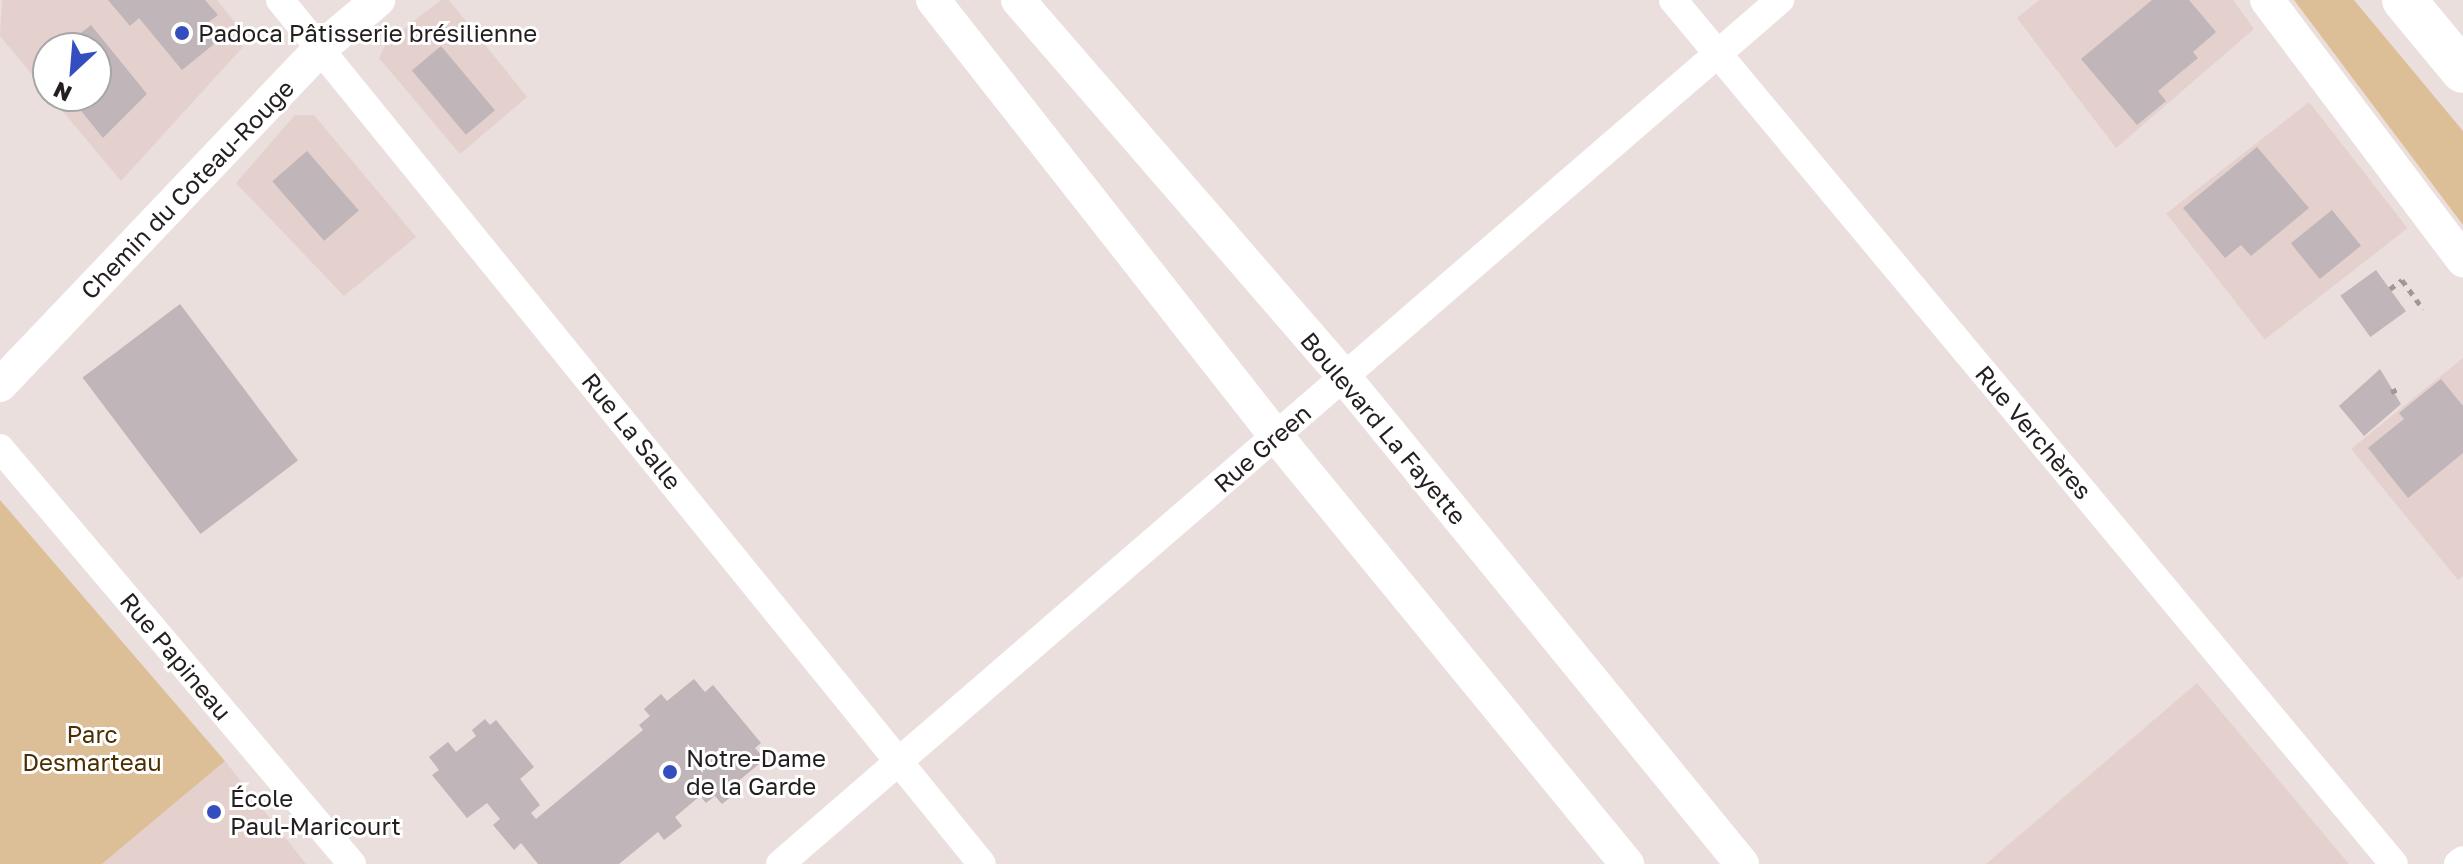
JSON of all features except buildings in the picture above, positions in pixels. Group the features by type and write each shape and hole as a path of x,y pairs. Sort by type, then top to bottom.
{"highway":[{"path":"2404,0 2463,71"}],"street":[{"name":"Rue La Salle","path":"280,0 982,864"},
{"name":"Chemin du Coteau-Rouge","path":"0,385 321,48 378,0"},
{"path":"933,0 1276,436 1627,864"},
{"name":"Boulevard La Fayette","path":"1018,0 1344,377 1742,864"},
{"name":"Rue Verchères","path":"1673,0 2394,864"},
{"name":"Rue Green","path":"780,864 1780,0"},
{"path":"2267,0 2463,260"},
{"name":"Rue Papineau","path":"0,448 352,864"},
{"path":"2458,864 2463,860"}],"path":[{"path":"2390,289 2402,280 2423,309"},
{"path":"2391,392 2401,388"}],"shaded area":[{"path":"2,0 217,0 244,33 242,48 121,181 63,112 112,112 112,32 32,32 32,75 0,36"},
{"path":"441,0 449,0 527,97 460,154 379,58 387,42"},
{"path":"2039,0 2233,0 2254,29 2116,148 2017,18"},
{"path":"2309,102 2408,228 2265,340 2166,213"},
{"path":"295,115 314,115 416,237 344,296 236,183"},
{"path":"2463,358 2463,576 2458,580 2351,449"},
{"path":"2197,683 2349,864 1986,864"},
{"name":"École Paul-Maricourt","path":"225,761 306,864 102,864"}],"green space":[{"path":"2294,0 2354,0 2463,131 2463,225"},
{"name":"Parc Desmarteau","path":"0,500 225,761 102,864 0,864"}],"place":[{"name":"Padoca Pâtisserie brésilienne","path":"182,33"},
{"name":"Notre-Dame de la Garde","path":"670,772"},
{"name":"École Paul-Maricourt","path":"214,812"}]}
